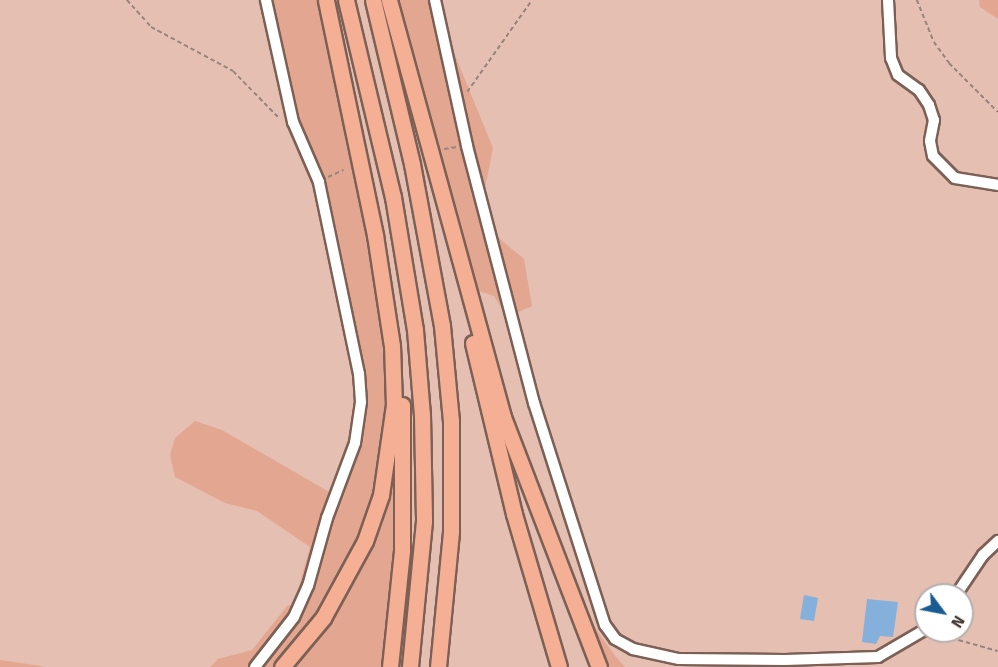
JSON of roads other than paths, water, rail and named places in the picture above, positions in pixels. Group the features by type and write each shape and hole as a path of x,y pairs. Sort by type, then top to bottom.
{"highway":[{"path":"282,667 323,618 365,541 381,495 394,405 392,346 375,235 326,0"},
{"path":"346,0 393,197 415,330 422,415 424,521 410,667"},
{"path":"373,0 414,175 442,326 451,421 451,532 438,667"},
{"path":"388,0 514,514 560,667"},
{"path":"388,0 503,417 599,667"},
{"path":"338,61 379,233 396,329 404,456 400,593 390,667"}],"street":[{"path":"255,667 294,617 308,586 327,518 356,443 360,412 360,374 319,182 293,122 266,0"},
{"path":"435,0 467,146 534,403 605,625 615,639 633,650 679,663 878,657 914,638"},
{"path":"888,0 891,58 898,75 920,90 929,105 934,120 930,141 933,156 955,178 998,185"},
{"path":"964,583 983,555 998,541"}]}
